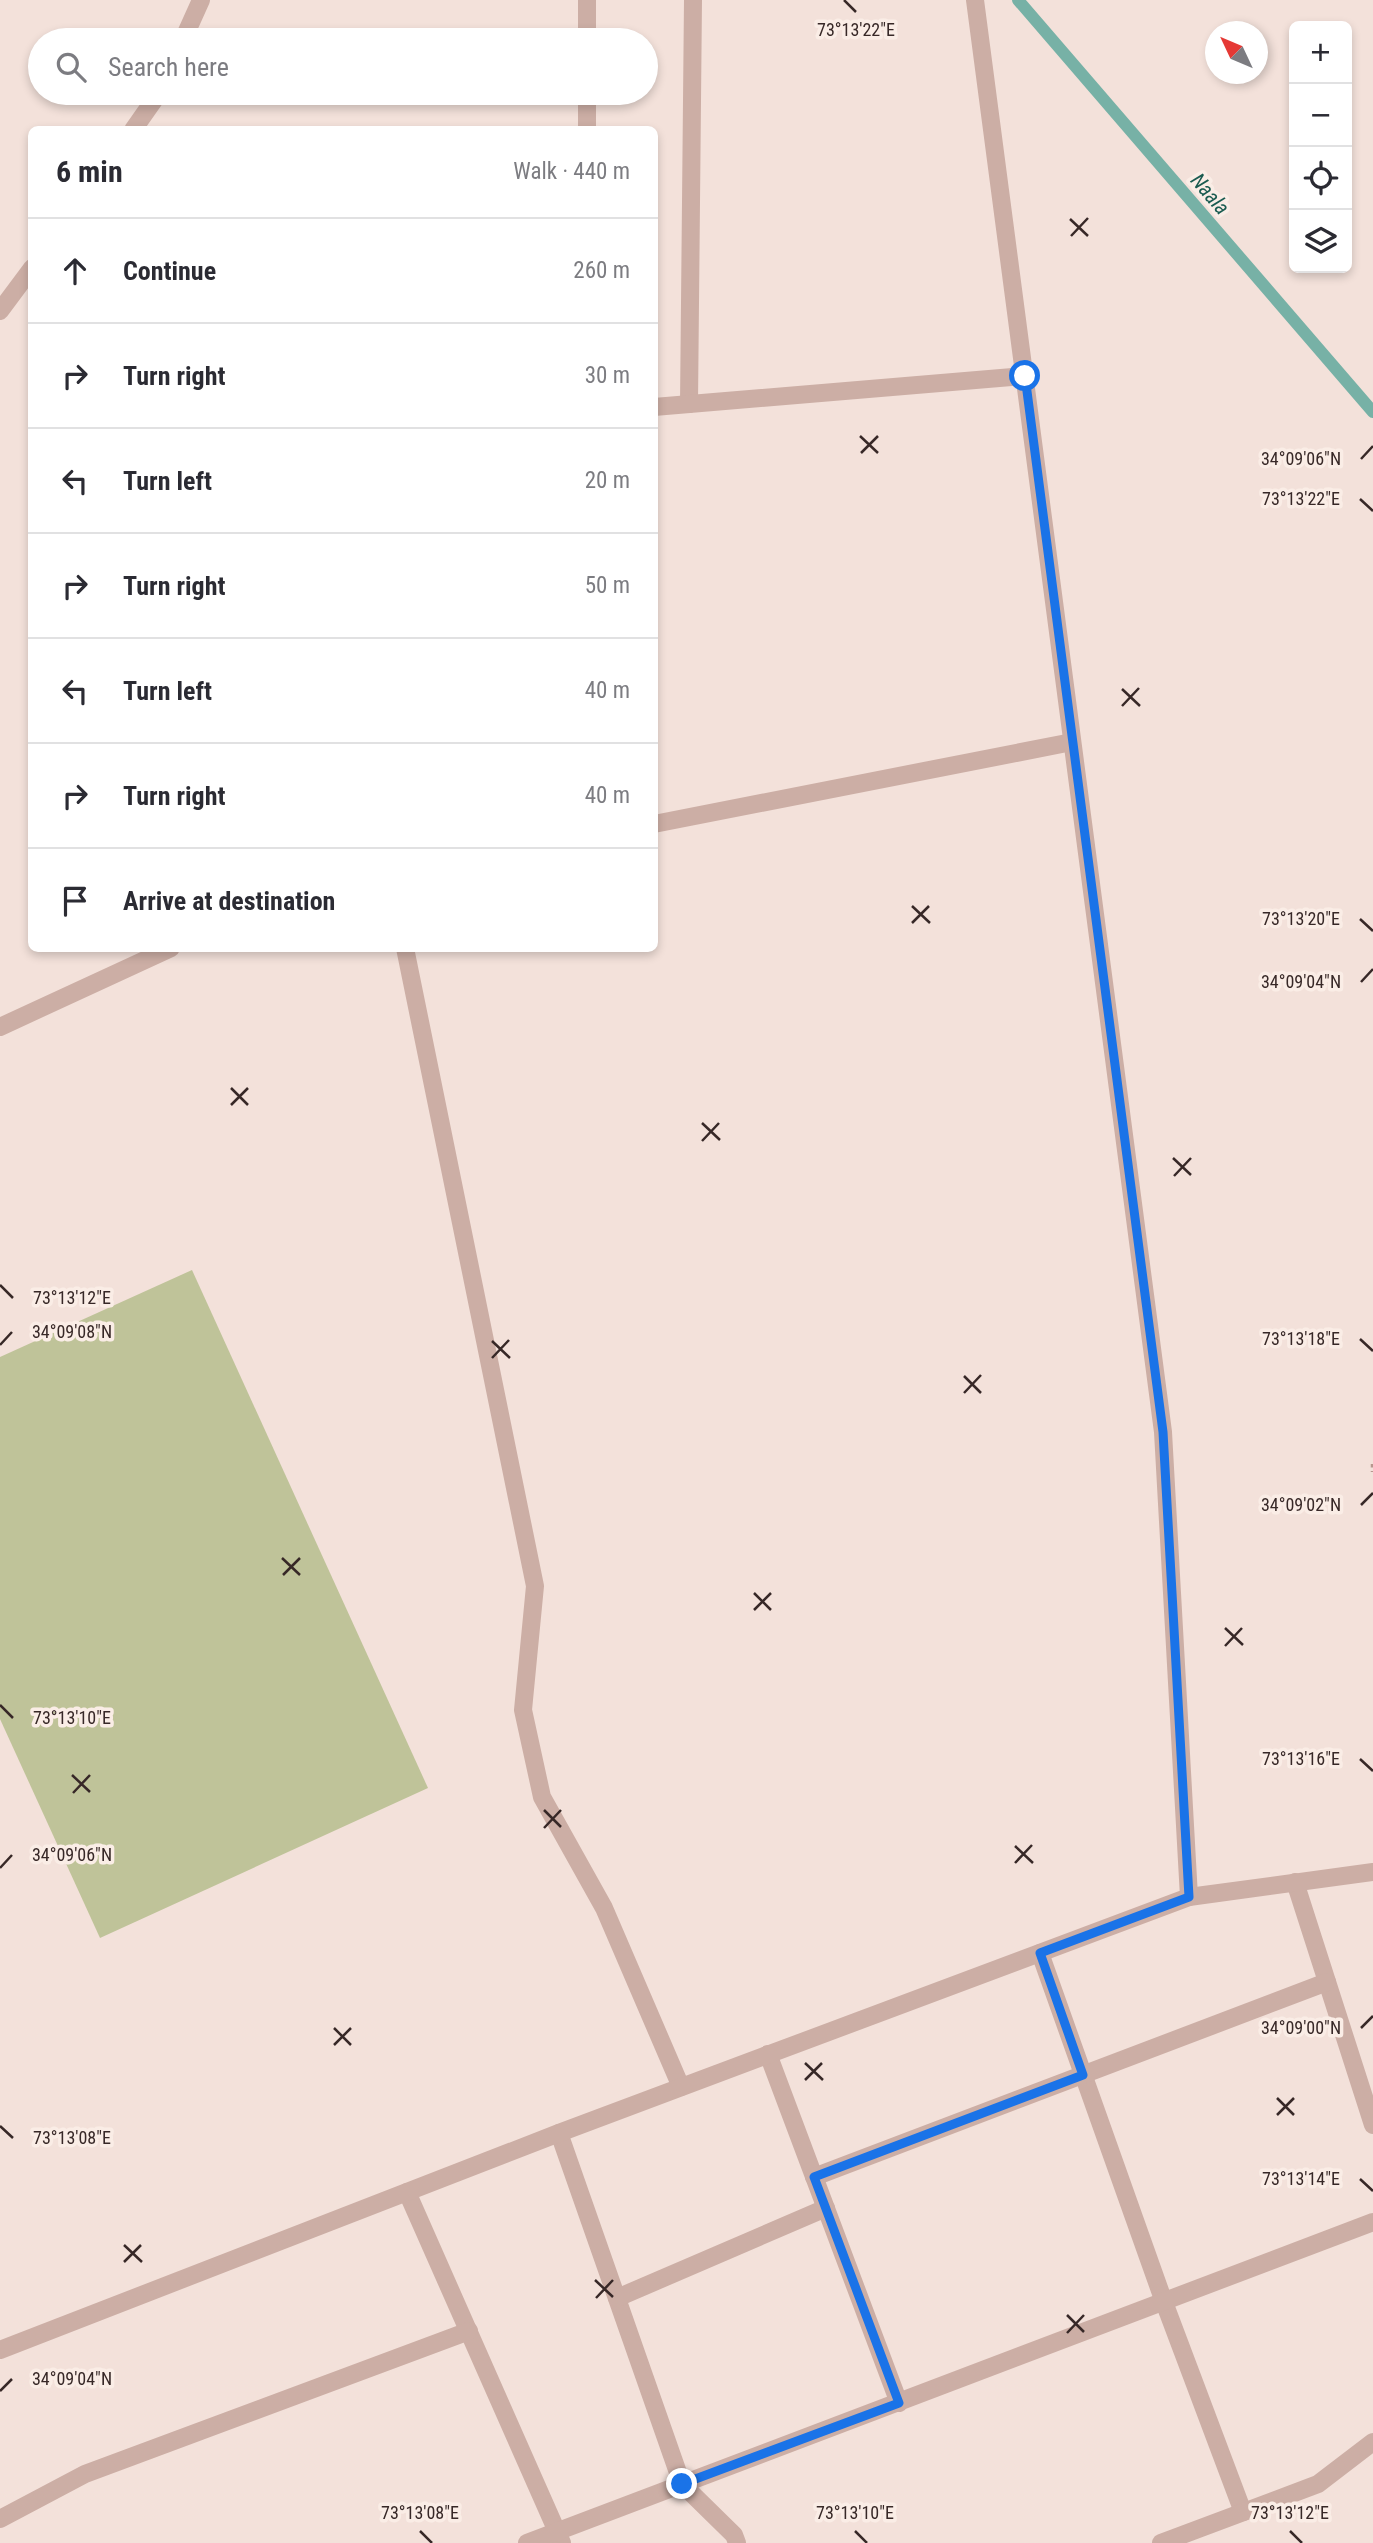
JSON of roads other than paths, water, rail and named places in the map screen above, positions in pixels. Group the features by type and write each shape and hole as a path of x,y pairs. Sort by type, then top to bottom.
{"street":[{"path":"188,28 201,0"},
{"path":"587,0 587,28"},
{"path":"689,404 693,0"},
{"path":"975,0 1163,1432 1189,1897"},
{"path":"136,126 151,105"},
{"path":"587,105 587,126"},
{"path":"0,311 28,273"},
{"path":"658,407 1025,376"},
{"path":"658,823 1072,742"},
{"path":"0,1027 162,952"},
{"path":"406,952 535,1586 523,1710 542,1797 604,1908 681,2087"},
{"path":"0,2350 559,2133 1189,1897 1373,1872"},
{"path":"1295,1882 1373,2125"},
{"path":"1040,1953 1164,2302 1243,2512"},
{"path":"814,2177 1327,1982"},
{"path":"768,2054 899,2403"},
{"path":"559,2133 682,2484 734,2535 737,2543"},
{"path":"407,2192 559,2537"},
{"path":"617,2298 826,2208"},
{"path":"527,2543 559,2537 682,2484 1373,2222"},
{"path":"0,2519 85,2474 469,2331"},
{"path":"1161,2543 1318,2484 1373,2442"}],"waterway":[{"name":"Naala","path":"1018,0 1373,412"}]}
